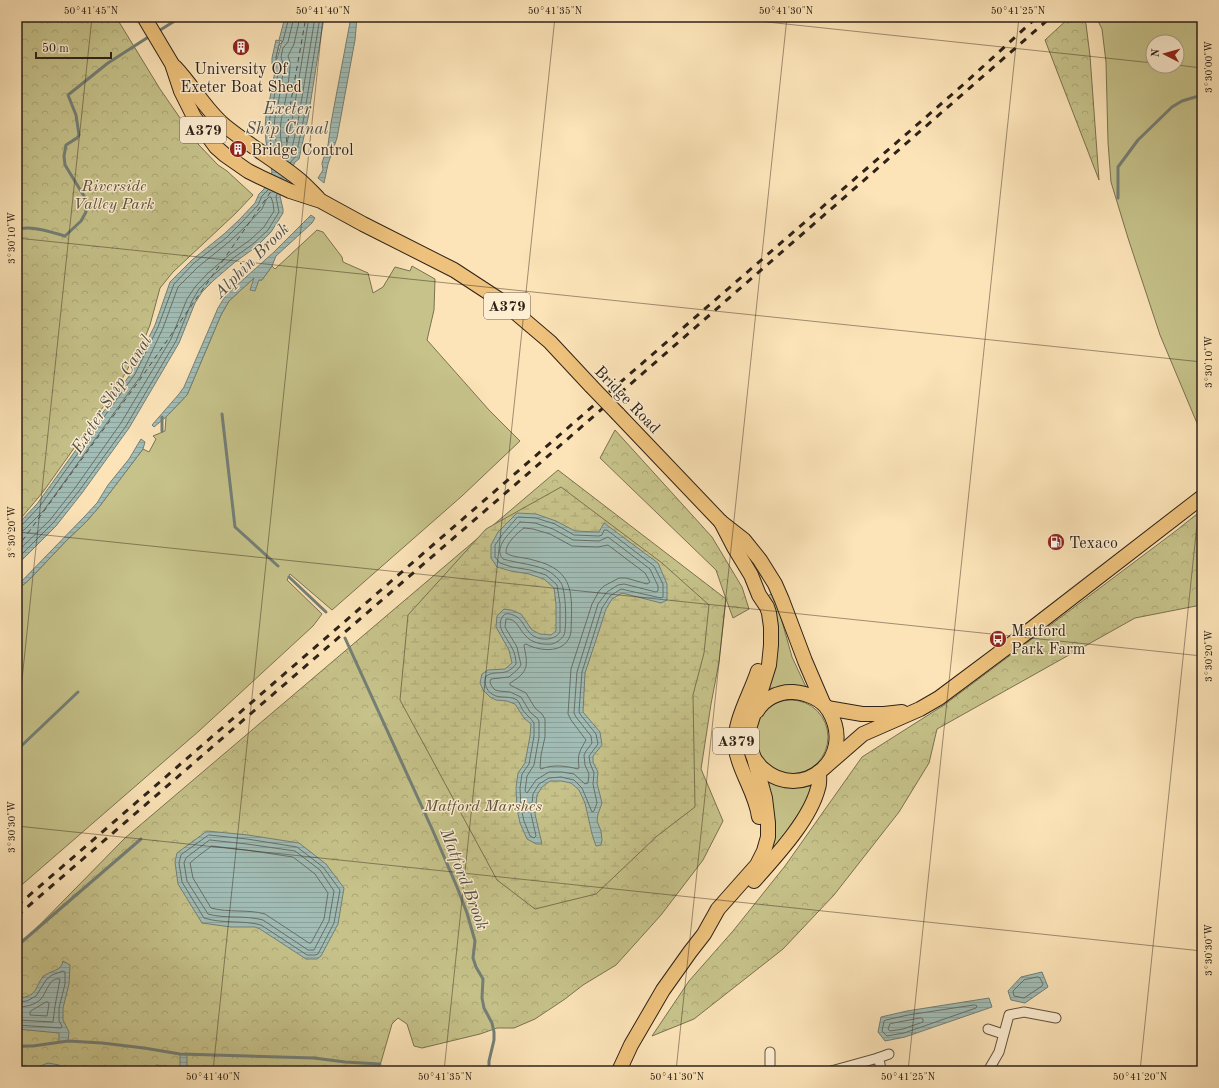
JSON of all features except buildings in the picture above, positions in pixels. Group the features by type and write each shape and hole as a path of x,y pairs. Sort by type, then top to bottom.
{"main road":[{"name":"Bridge Road","path":"144,17 172,64 181,91 194,117 216,147 233,161 260,177 321,201 454,270 503,302 550,342 721,522 744,540 760,560 775,584 805,661 825,706"},
{"name":"Bridge Road","path":"172,64 218,119 297,178 321,201"},
{"name":"A379","path":"754,758 762,769 770,775 782,780 791,781 812,777 862,734 920,710 940,698 1202,497"},
{"name":"A379","path":"618,1071 631,1045 663,990 704,934 718,909 757,865 764,851 768,837 768,823 764,798 750,747 748,732 766,677 771,645 769,613 759,595 751,575 721,522"},
{"name":"A379","path":"739,884 753,860 759,845 761,833 755,800 736,750 736,739 740,717 755,681 762,656 764,632 759,595"},
{"name":"A379","path":"704,934 726,915 784,847 801,823 815,799 822,769 830,760 835,751 837,729 834,719 825,706 817,699 804,693 790,692 773,696 758,708 752,718"},
{"name":"A379","path":"825,706 862,714 884,714 920,710"}],"street":[{"path":"988,1071 998,1052 1009,1015 1024,1012 1056,1018"},
{"path":"988,1029 1003,1034"},
{"path":"770,1052 770,1071"},
{"path":"831,1071 889,1054"},
{"path":"878,1058 881,1071"}],"green space":[{"name":"Riverside Valley Park","path":"17,17 116,17 160,89 198,144 218,165 227,171 253,195 173,272 160,288 150,325 144,340 118,386 43,492 17,523"},
{"path":"1070,17 1082,17 1086,24 1090,56 1099,180 1045,40"},
{"path":"1096,17 1202,17 1202,435 1160,335 1111,182 1108,142 1106,62 1102,29"},
{"path":"317,230 323,232 342,257 343,262 368,273 373,293 383,287 395,267 410,271 412,266 435,279 434,310 427,340 489,410 520,441 462,496 332,610 290,574 287,580 322,614 313,626 199,731 17,889 17,590 29,580 86,522 143,449 149,452 156,439 153,436 165,431 166,417 187,395 221,315 229,301 255,277 262,280 272,266 275,269"},
{"path":"615,430 712,537 742,587 749,609 733,618 716,570 600,458"},
{"name":"Matford Marshes","path":"558,470 726,599 719,662 701,769 723,821 703,860 661,915 616,965 583,985 535,1019 514,1028 497,1028 480,1034 422,1048 414,1046 407,1024 398,1018 392,1024 381,1062 376,1071 17,1071 17,948 125,838"},
{"path":"561,487 662,563 709,605 704,653 693,695 695,807 657,836 596,894 535,909 497,880 400,700 408,615 486,529"},
{"path":"1202,510 1202,603 1196,606 1135,618 937,729 929,763 899,812 834,895 783,949 694,1019 652,1036 689,981 733,931 785,866 862,757 944,705"},
{"path":"774,593 792,657 806,687 779,687 766,689 767,596"},
{"path":"791,700 812,706 822,716 828,737 822,758 812,768 791,774 770,768 760,758 754,737 760,716 770,706"},
{"path":"764,779 783,786 811,786 812,789 802,809 772,850 769,848"}],"water":[{"name":"Exeter Ship Canal","path":"285,17 324,17 308,118 299,159 295,162 280,196 283,213 271,232 256,247 235,262 202,292 195,303 179,343 129,428 56,526 17,565 17,525 37,504 132,372 155,325 170,282 192,260 239,220 255,203 259,194 264,189 272,172 266,142 265,128 276,66 272,64 272,58 276,40 280,41 277,59 282,41 279,40"},
{"path":"351,17 357,17 355,40 337,138 328,164 324,183 318,178 323,170 322,163 328,145"},
{"path":"311,215 315,218 312,223 276,256 272,266 262,280 259,280 255,291 250,290 254,278 229,301 221,315 187,395 154,427 152,425 184,387 218,308 226,295 274,252"},
{"path":"141,439 145,442 143,449 99,507 29,580 17,590 17,586 97,503 108,485 129,459"},
{"path":"517,513 536,514 556,521 575,531 599,532 604,523 658,563 667,584 667,600 661,603 622,593 612,599 606,609 585,673 583,712 600,732 602,745 593,756 593,762 598,772 597,783 602,803 597,821 601,831 601,845 596,846 585,803 579,790 571,783 561,781 550,781 542,787 537,795 535,814 542,844 536,844 527,839 520,823 517,809 516,788 518,773 525,763 531,724 524,718 515,704 507,701 496,700 490,697 483,690 480,683 482,674 488,670 505,669 512,663 509,650 496,627 497,616 504,609 521,614 532,630 540,634 551,635 556,631 556,604 554,588 544,579 497,567 491,558 491,545 498,532"},
{"path":"207,831 248,835 299,843 326,864 344,888 338,924 321,956 317,959 306,959 255,927 231,927 202,923 178,884 175,862 177,853"},
{"path":"63,961 70,965 69,984 63,1008 63,1020 69,1032 68,1041 59,1042 59,1033 17,1029 17,998 32,994 42,978 48,973 58,969 62,965"},
{"path":"1042,972 1048,987 1025,1003 1011,1000 1008,991 1021,977"},
{"path":"989,998 992,1007 905,1037 885,1041 878,1032 881,1017 907,1011"},
{"path":"187,1053 187,1068 212,1071 154,1071 156,1065 180,1068 180,1054"},
{"path":"48,1063 59,1065 63,1071 29,1071 35,1068"}],"waterway":[{"path":"157,32 181,17"},
{"path":"17,230 22,228 34,228 65,236 81,221 86,212 84,196 65,165 64,156 66,145 79,135 76,115 68,95 108,63 150,36"},
{"path":"1118,198 1118,167 1138,140 1172,107 1182,101 1202,95"},
{"name":"Matford Brook","path":"222,414 235,527 278,566"},
{"path":"162,417 162,431"},
{"name":"Matford Brook","path":"289,577 326,612"},
{"name":"Matford Brook","path":"345,638 433,831 467,913 475,941 473,958 483,979 482,998 484,1008 492,1023 494,1032 494,1040 489,1061 489,1071"},
{"path":"17,750 78,692"},
{"path":"17,946 141,839"},
{"path":"17,1046 33,1046 68,1041 102,1043 180,1054 314,1058 380,1064"}],"ferry route":[{"path":"286,160 287,130 291,101 306,17"},
{"path":"17,548 141,378 272,190"}],"railway":[{"path":"17,906 964,84 1037,17"},
{"path":"17,916 524,477 1051,17"}],"place":[{"name":"University Of Exeter Boat Shed","path":"241,47"},
{"name":"Bridge Control","path":"238,149"},
{"name":"Texaco","path":"1056,542"},
{"name":"Matford Park Farm","path":"998,639"}],"water label":[{"name":"Alphin Brook","path":"251,260"}]}
